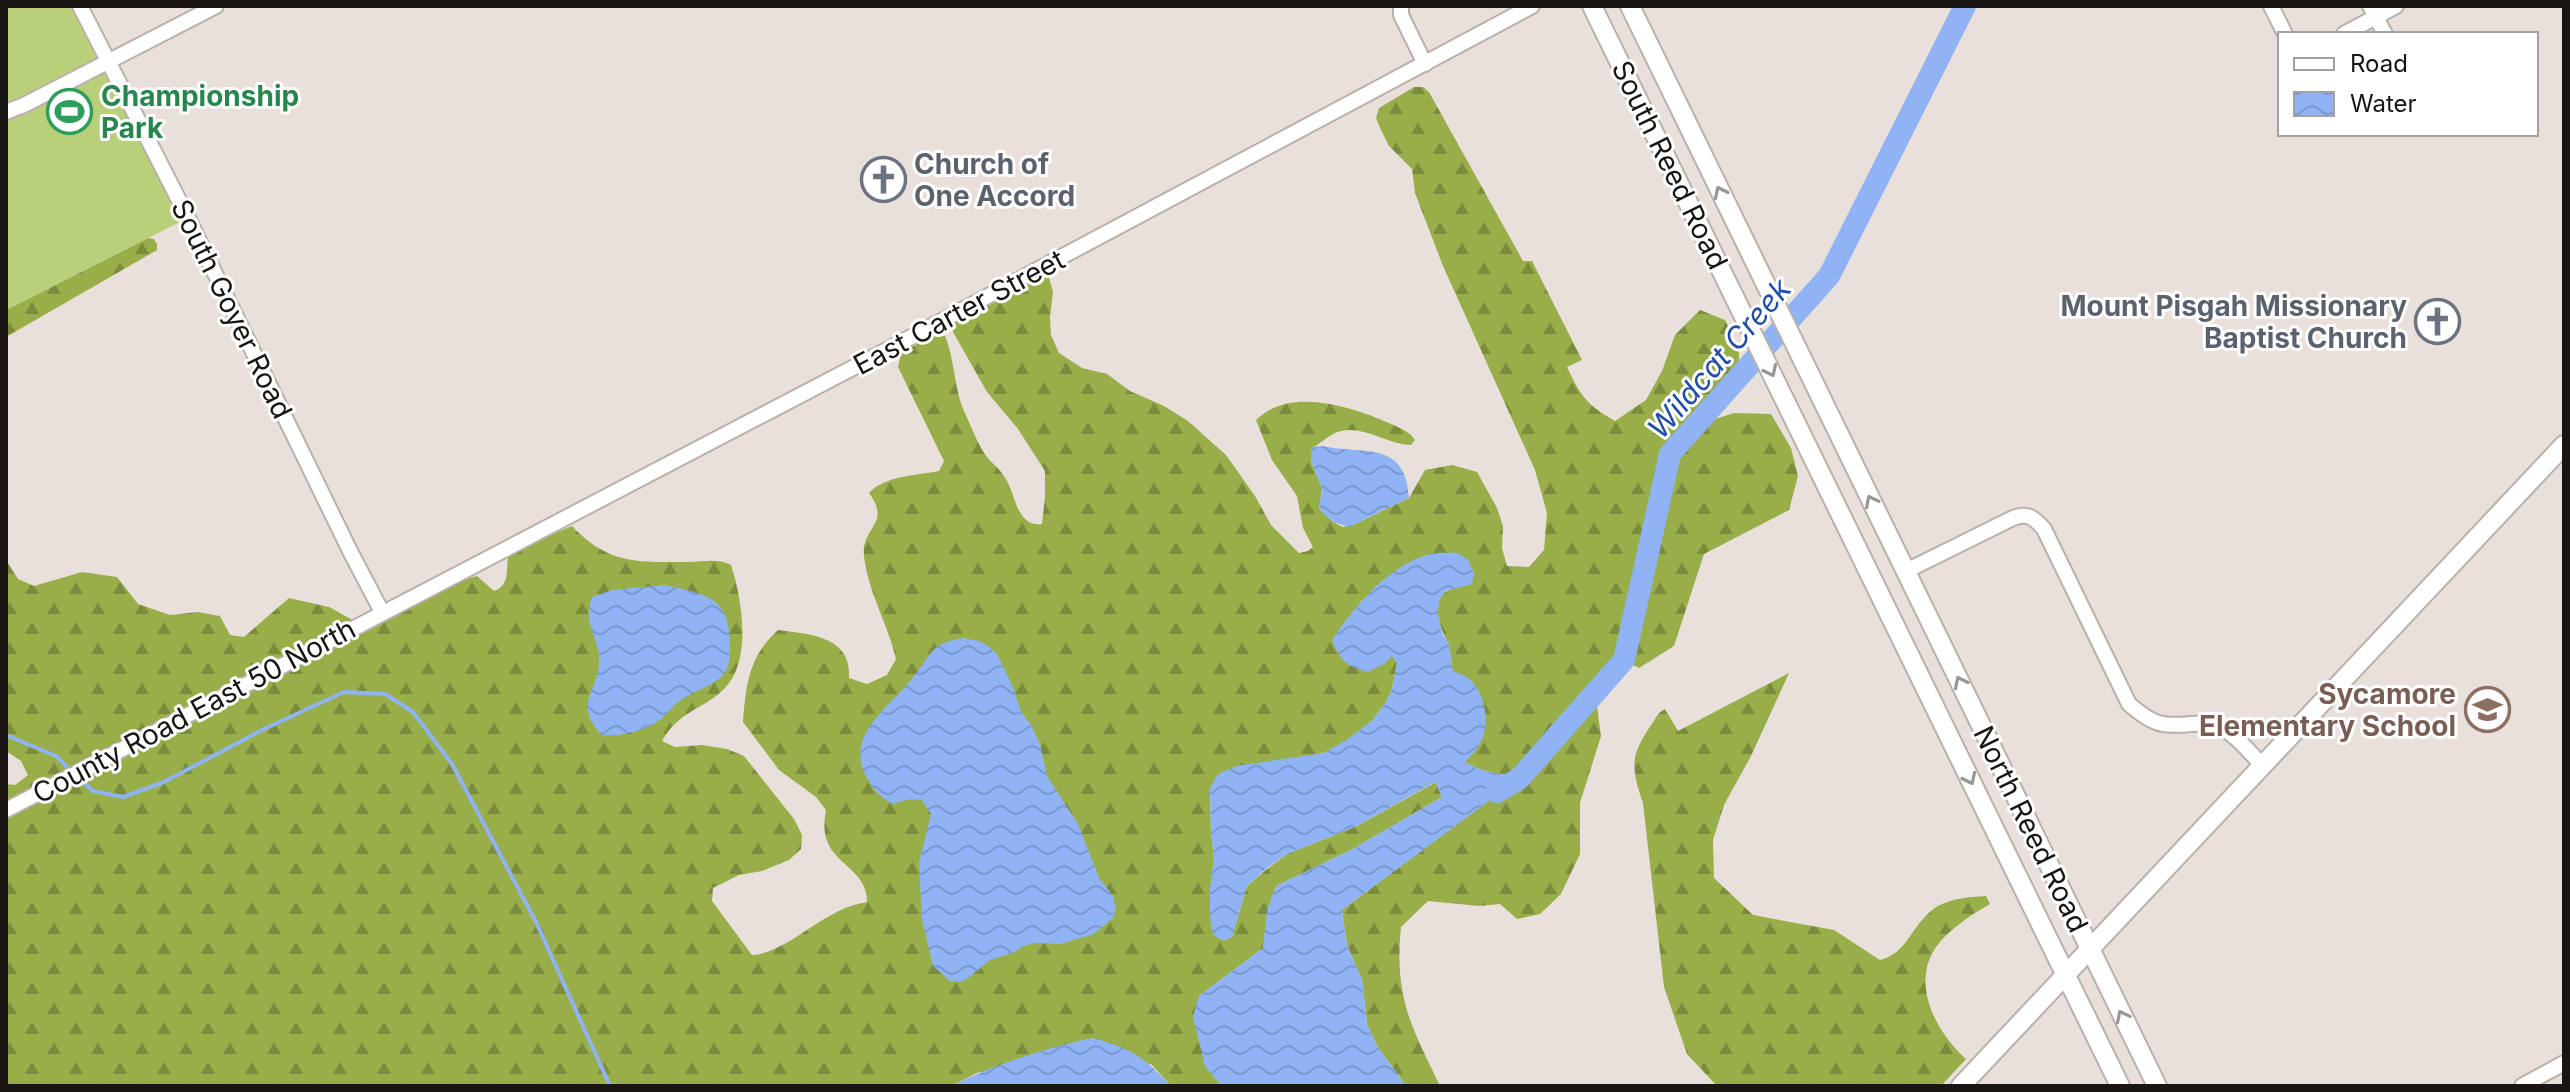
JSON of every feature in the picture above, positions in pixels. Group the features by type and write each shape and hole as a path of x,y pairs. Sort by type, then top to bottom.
{"main road":[{"name":"South Reed Road","path":"1592,6 1874,583"},
{"name":"South Reed Road","path":"1630,6 1906,571"},
{"path":"1961,1086 2564,445"},
{"name":"North Reed Road","path":"1906,571 2157,1086"},
{"name":"North Reed Road","path":"1874,583 2120,1086"}],"street":[{"name":"South Goyer Road","path":"80,6 382,612"},
{"path":"6,112 216,6"},
{"path":"1401,6 1401,15 1425,64"},
{"name":"East Carter Street","path":"382,612 885,351 1532,6"},
{"path":"2271,6 2284,32"},
{"path":"2347,32 2373,11 2396,6"},
{"path":"2373,11 2384,32"},
{"path":"1906,571 2013,518 2021,515 2034,517 2044,529 2129,704 2146,719 2168,726 2202,723 2223,729 2263,766"},
{"name":"County Road East 50 North","path":"6,810 382,612"},
{"path":"2522,1086 2564,1063"}],"green space":[{"name":"Championship Park","path":"6,6 80,6 188,218 6,310"},
{"path":"1414,87 1423,87 1429,92 1523,261 1532,261 1582,360 1567,367 1591,405 1615,421 1646,400 1662,371 1675,335 1700,310 1725,320 1739,350 1739,376 1696,425 1734,413 1771,414 1791,448 1798,476 1789,510 1704,554 1674,646 1639,668 1623,660 1595,692 1601,736 1580,803 1580,854 1561,894 1540,914 1517,919 1500,904 1479,906 1428,901 1401,927 1400,973 1407,1010 1440,1086 1406,1086 1377,1046 1367,1024 1362,980 1347,945 1342,910 1519,778 1481,770 1465,762 1449,644 1440,624 1438,609 1447,591 1472,583 1458,553 1428,555 1382,581 1361,602 1333,640 1393,655 1397,663 1392,689 1373,720 1324,753 1265,763 1210,787 1214,857 1210,916 1232,937 1247,886 1287,854 1357,826 1436,782 1442,797 1351,850 1276,886 1268,911 1263,948 1199,996 1205,1066 1222,1086 1171,1086 1151,1064 979,1072 951,1086 6,1086 6,817 459,581 477,576 494,591 503,585 508,557 531,543 572,526 599,548 625,559 715,561 731,565 741,612 742,647 738,663 723,690 683,717 662,741 675,747 702,745 727,749 744,756 794,819 802,835 801,849 789,860 762,871 739,875 713,888 712,901 752,955 779,947 836,913 867,902 866,892 857,876 828,843 824,827 826,810 816,797 779,770 743,722 751,672 761,650 778,630 815,636 836,645 844,653 849,678 867,684 887,675 896,659 866,569 864,546 878,512 869,493 892,480 939,471 944,461 898,367 901,354 922,341 945,336 961,404 978,442 1005,477 1022,516 1034,524 1042,524 1045,471 1018,429 987,392 953,332 953,324 1045,276 1049,278 1053,292 1051,335 1059,353 1082,368 1107,374 1130,391 1188,421 1226,455 1271,525 1299,553 1313,547 1303,528 1297,496 1272,460 1256,420 1286,404 1321,403 1374,417 1404,430 1415,440 1411,445 1402,444 1363,432 1344,430 1313,447 1311,461 1322,488 1319,509 1333,522 1343,527 1355,524 1409,498 1425,470 1452,465 1477,472 1497,508 1503,526 1502,548 1507,566 1529,567 1544,550 1547,513 1535,470 1443,266 1415,193 1412,169 1389,146 1376,118 1379,108"},
{"path":"148,238 154,239 157,250 6,337 6,310"},
{"path":"6,560 18,579 34,586 82,572 117,577 138,604 170,615 198,612 220,616 230,635 244,637 289,598 329,607 360,624 6,810 6,784 15,785 28,775 21,761 6,751"},
{"path":"1789,673 1751,756 1724,805 1713,840 1714,878 1753,915 1834,930 1880,960 1896,952 1935,908 1956,900 1986,896 1990,904 1947,934 1929,962 1926,992 1930,1008 1945,1036 1966,1059 1941,1086 1717,1086 1687,1054 1664,987 1643,803 1635,775 1636,755 1650,726 1665,709 1678,731"}],"water":[{"path":"1323,446 1380,453 1391,458 1400,466 1406,479 1409,498 1349,527 1333,522 1319,509 1322,488 1311,461 1311,449"},
{"path":"1458,553 1468,560 1474,573 1472,584 1446,591 1439,600 1438,614 1442,633 1449,644 1453,672 1475,685 1483,701 1486,720 1480,743 1465,762 1481,770 1520,778 1342,910 1347,945 1362,980 1367,1024 1377,1046 1406,1086 1222,1086 1205,1066 1193,1017 1199,996 1263,948 1267,911 1276,886 1351,850 1442,797 1435,782 1357,826 1287,854 1247,886 1232,937 1224,941 1213,935 1210,916 1214,857 1210,788 1218,774 1236,766 1324,753 1373,720 1392,689 1397,663 1392,656 1368,672 1361,670 1345,662 1332,640 1361,602 1398,569 1426,555"},
{"path":"665,585 702,595 719,606 728,626 730,652 727,669 716,681 683,699 648,727 625,734 602,735 593,724 588,705 599,658 589,614 592,597 612,590"},
{"path":"964,638 979,641 997,654 1021,712 1040,744 1047,776 1078,824 1099,878 1113,896 1116,910 1113,918 1094,934 1060,944 1023,946 990,960 960,982 950,981 933,966 922,919 919,863 931,814 922,800 910,799 893,804 884,799 867,778 861,763 861,749 872,724 932,652 944,643"},
{"path":"1092,1038 1136,1055 1171,1086 951,1086 1020,1058"}],"waterway":[{"name":"Wildcat Creek","path":"1497,792 1520,778 1624,660 1670,454 1829,276 1965,6"},
{"path":"82,781 93,791 123,797 164,782 262,730 344,692 385,694 413,712 452,764 536,922 610,1086"},
{"path":"6,735 56,756 67,767"}],"place":[{"name":"Championship Park","path":"70,112"},
{"name":"Church of One Accord","path":"883,180"},
{"name":"Mount Pisgah Missionary Baptist Church","path":"2438,322"},
{"name":"Sycamore Elementary School","path":"2487,710"}]}
